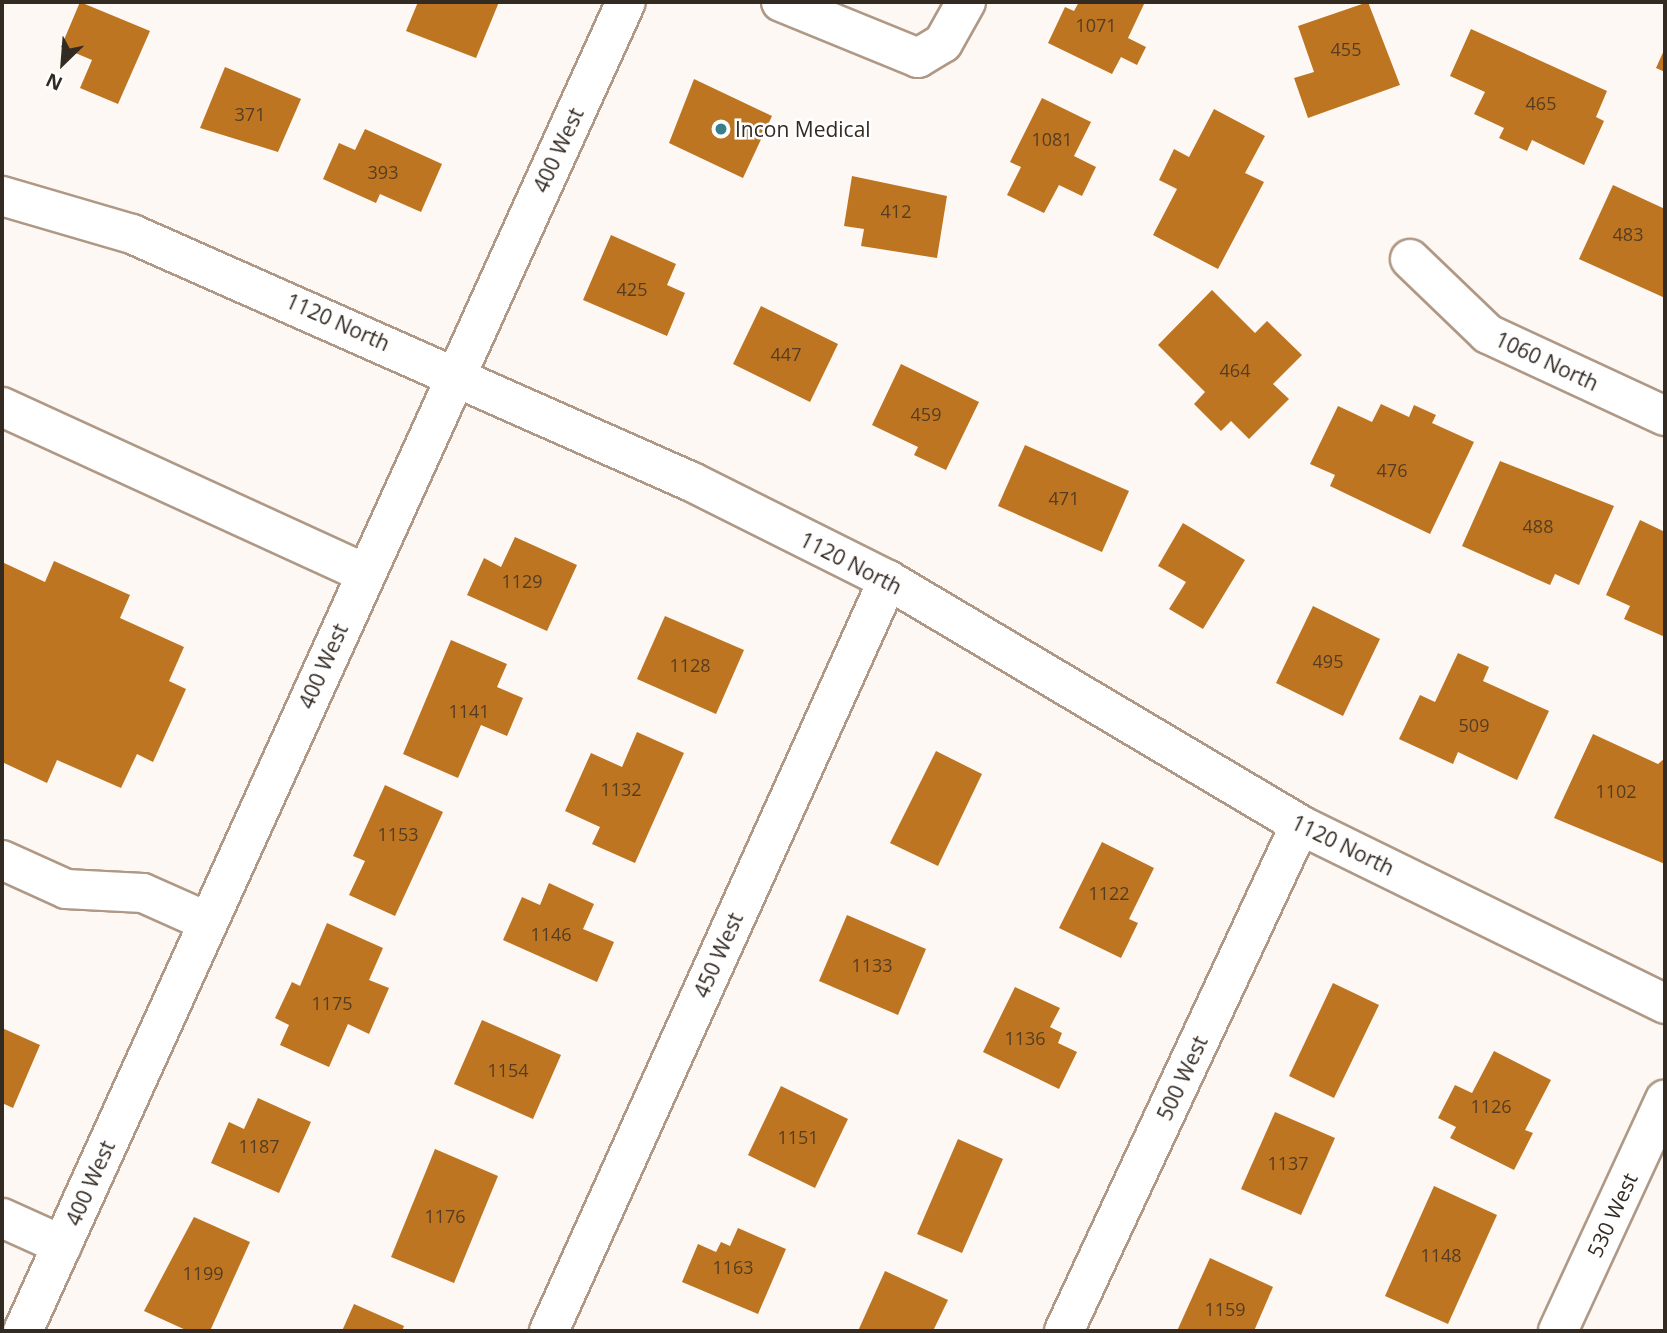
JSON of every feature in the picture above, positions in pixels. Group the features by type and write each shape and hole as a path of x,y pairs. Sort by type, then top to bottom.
{"street":[{"name":"400 West","path":"23,1331 455,373 626,2"},
{"path":"781,2 918,58 943,43 966,2"},
{"name":"1120 North","path":"2,196 132,234 455,373 888,580 1300,825 1665,1004"},
{"name":"1060 North","path":"1410,259 1488,334 1665,416"},
{"path":"2,407 365,573"},
{"name":"450 West","path":"549,1331 888,580"},
{"name":"500 West","path":"1064,1331 1300,825"},
{"path":"2,860 66,889 143,893 208,922"},
{"name":"530 West","path":"1558,1331 1665,1099"},
{"path":"2,1218 62,1245"}],"building":[{"path":"80,2 150,31 118,104 80,88 92,60 61,47"},
{"path":"418,2 499,2 476,58 406,31"},
{"path":"1079,2 1145,2 1128,38 1146,47 1137,65 1121,57 1112,74 1048,43 1065,7 1074,11"},
{"path":"1368,2 1400,85 1308,118 1294,78 1314,72 1298,26"},
{"path":"1471,29 1607,91 1596,117 1604,121 1584,165 1532,140 1527,151 1499,138 1504,128 1474,114 1485,92 1450,76"},
{"path":"1665,48 1665,72 1656,68"},
{"path":"225,67 301,99 278,152 200,128"},
{"name":"Incon Medical","path":"694,79 772,116 743,178 669,143"},
{"path":"1042,98 1091,122 1074,156 1096,167 1082,196 1059,185 1044,213 1007,195 1021,167 1010,162"},
{"path":"1214,109 1265,136 1245,173 1264,182 1218,269 1153,235 1177,189 1159,180 1174,149 1189,157"},
{"path":"365,129 442,164 421,212 380,194 376,203 323,179 339,143 355,150"},
{"path":"852,176 947,196 937,258 861,246 864,229 844,226"},
{"path":"1613,185 1665,209 1665,298 1579,259"},
{"path":"611,235 676,264 667,285 685,293 667,336 583,300"},
{"path":"1212,290 1255,333 1267,321 1302,355 1273,384 1289,399 1249,439 1231,421 1221,431 1194,404 1205,392 1158,345"},
{"path":"761,306 838,344 810,402 733,364"},
{"path":"901,364 979,402 946,470 914,455 918,447 872,425"},
{"path":"1381,404 1409,417 1414,405 1436,415 1432,423 1474,442 1430,534 1330,486 1335,475 1310,464 1338,406 1372,422"},
{"path":"1025,445 1129,491 1102,552 998,506"},
{"path":"1500,461 1614,506 1579,585 1555,574 1550,585 1462,546"},
{"path":"1640,520 1665,532 1665,637 1624,619 1630,606 1606,595"},
{"path":"1183,523 1245,560 1203,629 1169,609 1186,582 1158,566"},
{"path":"515,537 577,565 547,631 467,595 484,558 501,567"},
{"path":"54,561 130,595 120,618 184,647 169,681 186,689 153,762 137,754 121,788 57,760 47,783 2,762 2,562 45,582"},
{"path":"1313,606 1380,639 1343,716 1276,683"},
{"path":"665,616 744,650 716,714 637,679"},
{"path":"451,640 507,664 497,687 523,698 507,736 481,725 458,778 403,754"},
{"path":"1458,653 1489,667 1483,681 1549,711 1517,780 1458,752 1453,764 1399,739 1420,695 1435,702"},
{"path":"637,732 684,753 635,863 592,844 600,827 565,811 591,753 622,767"},
{"path":"1593,734 1658,764 1665,758 1665,864 1554,818"},
{"path":"936,751 982,774 938,866 890,843"},
{"path":"385,785 443,812 395,916 349,895 365,861 353,856"},
{"path":"1102,842 1154,868 1129,919 1138,923 1121,958 1059,928"},
{"path":"549,883 594,904 583,929 614,942 597,982 503,940 522,897 540,905"},
{"path":"847,915 926,949 898,1015 819,981"},
{"path":"327,923 383,948 369,980 389,988 369,1034 348,1024 329,1067 280,1045 289,1025 275,1018 292,982 300,986"},
{"path":"1333,983 1379,1005 1334,1098 1289,1076"},
{"path":"1015,987 1060,1008 1050,1027 1062,1033 1058,1043 1077,1052 1059,1089 983,1052"},
{"path":"482,1020 561,1055 533,1119 454,1084"},
{"path":"2,1028 40,1045 13,1108 2,1103"},
{"path":"1494,1051 1551,1080 1525,1130 1533,1133 1514,1170 1450,1138 1456,1127 1438,1118 1455,1085 1472,1093"},
{"path":"781,1086 848,1119 815,1188 748,1155"},
{"path":"258,1098 311,1122 279,1193 211,1163 229,1122 244,1129"},
{"path":"1275,1112 1335,1138 1301,1215 1241,1189"},
{"path":"958,1139 1003,1159 962,1253 917,1234"},
{"path":"435,1149 498,1176 454,1283 391,1257"},
{"path":"1434,1186 1497,1215 1448,1324 1385,1296"},
{"path":"194,1217 250,1242 210,1331 188,1331 144,1311"},
{"path":"738,1228 786,1249 758,1314 682,1282 698,1244 716,1252 721,1242 730,1246"},
{"path":"1210,1258 1273,1287 1254,1331 1177,1331"},
{"path":"885,1271 948,1300 933,1331 858,1331"},
{"path":"354,1304 404,1326 402,1331 342,1331"}],"place":[{"name":"Incon Medical","path":"721,129"}]}
